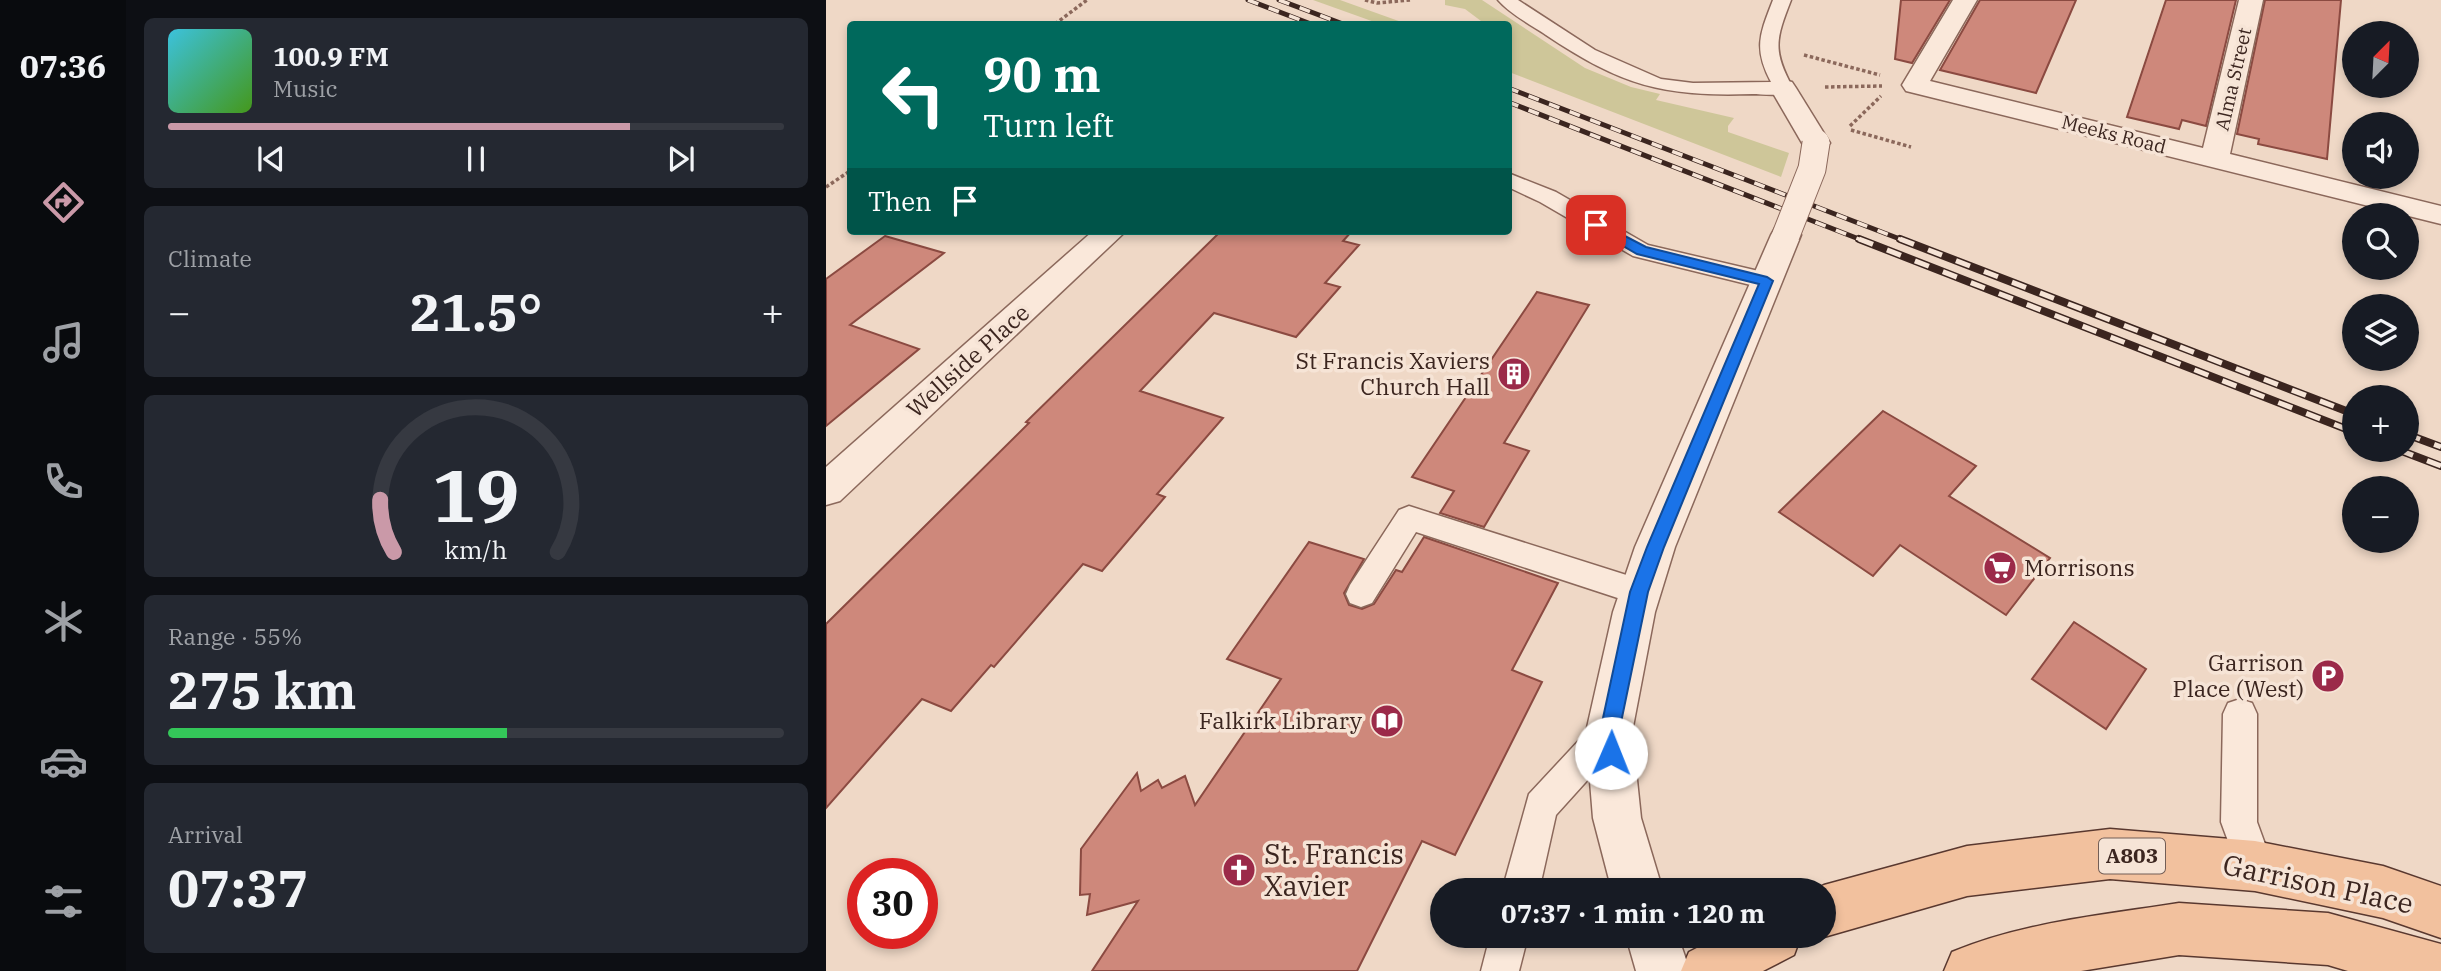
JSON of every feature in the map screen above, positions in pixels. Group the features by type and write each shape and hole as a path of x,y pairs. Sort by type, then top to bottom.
{"main road":[{"name":"Garrison Place","path":"1836,908 1968,871 2110,854 2255,866 2384,892 2441,912"},
{"path":"1971,971 2047,950 2179,929 2328,939 2441,971"},
{"path":"1708,971 1752,948"}],"street":[{"path":"1915,85 1965,0"},
{"name":"Alma Street","path":"2215,158 2251,0"},
{"name":"Meeks Road","path":"1915,85 2441,215"},
{"path":"1634,878 1617,818 1609,732 1639,592 1655,547 1812,169 1816,143 1783,88"},
{"name":"Wellside Place","path":"826,491 1107,235"},
{"path":"1655,948 1662,971"}],"lane":[{"path":"1507,0 1594,59 1653,82 1679,88 1783,88 1768,61 1767,50 1767,41 1782,0"},
{"path":"1512,181 1548,197 1641,251 1767,281"},
{"path":"1361,594 1409,518 1639,592"},
{"path":"2239,714 2239,822 2255,866"},
{"path":"1523,878 1541,806 1609,732"},
{"path":"1500,971 1506,948"}],"path":[{"path":"1059,21 1087,0"},
{"path":"1365,0 1410,0"},
{"path":"1793,52 1915,85"},
{"path":"1783,88 1915,85"},
{"path":"1911,147 1847,129 1878,97 1915,85"},
{"path":"826,187 847,173"}],"shaded area":[{"path":"1313,0 1340,0 1399,21 1372,21"},
{"path":"1445,0 1482,0 1585,68 1631,87 1660,94 1656,100 1734,118 1728,126 1728,132 1789,153 1781,177 1512,73 1512,21 1481,21 1465,9 1445,5"}],"building":[{"path":"1901,0 1950,0 1912,63 1895,59"},
{"path":"1980,0 2076,0 2036,93 1940,70"},
{"path":"2166,0 2236,0 2206,126 2182,120 2179,129 2127,117"},
{"path":"2265,0 2341,0 2327,159 2258,144 2259,139 2237,134"},
{"path":"1217,235 1348,235 1343,241 1359,245 1325,283 1340,287 1296,337 1214,313 1140,391 1223,418 1157,494 1165,497 1102,571 1083,564 994,667 991,665 951,711 922,699 826,808 826,624 1029,423 1026,422"},
{"path":"885,236 944,253 850,325 919,349 826,426 826,279"},
{"name":"St Francis Xaviers Church Hall","path":"1537,292 1589,305 1504,443 1529,451 1484,527 1440,513 1454,491 1412,477"},
{"name":"Morrisons","path":"1883,411 1976,466 1949,496 2050,558 2006,615 1900,545 1873,576 1779,512"},
{"path":"1424,537 1558,583 1512,670 1542,682 1455,855 1422,841 1357,971 1092,971 1138,901 1087,915 1090,894 1080,895 1081,849 1137,773 1141,791 1158,780 1162,788 1185,776 1195,805 1281,679 1227,659 1309,542 1364,559 1344,593 1349,605 1362,609 1374,604 1396,570 1402,572"},
{"path":"2074,622 2146,669 2106,729 2032,679"}],"railway":[{"path":"1248,0 1303,21"},
{"path":"1279,0 1335,21"},
{"path":"1512,90 1905,241"},
{"path":"1512,104 1864,241"},
{"path":"1859,239 2342,427"},
{"path":"1900,239 2342,409"},
{"path":"2419,439 2441,447"},
{"path":"2419,458 2441,466"}],"place":[{"name":"St Francis Xaviers Church Hall","path":"1514,374"},
{"name":"Morrisons","path":"2000,568"},
{"name":"Garrison Place (West)","path":"2328,676"},
{"name":"Falkirk Library","path":"1387,721"},
{"name":"St. Francis Xavier","path":"1239,870"}],"route":[{"path":"1596,225 1641,251 1767,281 1655,547 1639,592 1609,732 1611,753"}]}
